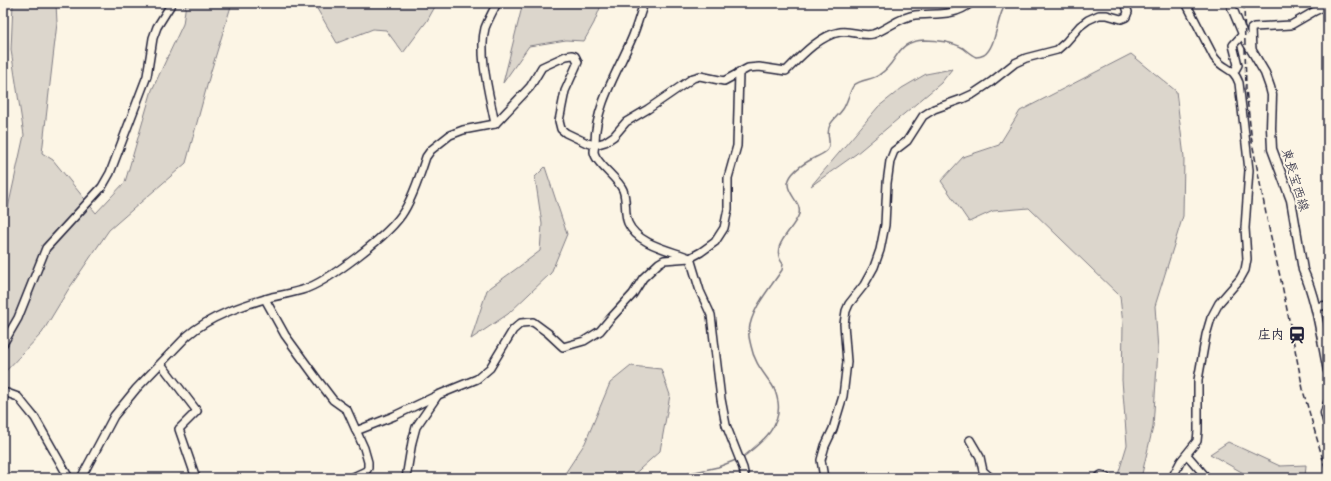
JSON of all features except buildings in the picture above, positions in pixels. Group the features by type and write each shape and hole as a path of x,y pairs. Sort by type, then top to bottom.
{"main road":[{"name":"東長宝西線","path":"1230,3 1242,34 1265,73 1270,87 1272,100 1272,149 1291,200 1303,270 1308,280 1315,307 1328,371"},
{"path":"1328,403 1325,413 1328,424"}],"street":[{"path":"3,344 18,318 46,248 102,187 110,173 147,76 153,38 157,27 172,3"},
{"path":"495,124 485,68 484,38 488,20 497,3"},
{"path":"644,3 633,36 604,100 595,129 594,152 624,191 628,223 638,235 644,240 659,247 690,258"},
{"path":"81,478 114,416 136,390 193,331 231,311 265,299 311,287 364,251 385,234 404,212 426,157 431,150 450,135 463,130 495,124 530,87 542,67 566,56 575,56 578,62 565,91 559,121 561,129 566,133 587,143 595,145 605,142 614,136 626,122 648,109 693,78 700,76 724,81 748,68 759,67 786,71 807,49 830,35 841,32 866,35 874,34 906,17 951,13 960,10 971,3"},
{"path":"824,478 821,460 825,446 833,429 843,396 847,362 844,324 846,311 849,304 864,285 871,273 880,250 885,225 887,183 890,161 894,151 907,141 923,116 934,109 962,100 973,94 1021,61 1057,50 1080,26 1088,20 1099,15 1107,15 1121,19 1126,17 1128,12 1125,3"},
{"path":"1172,478 1181,461 1197,441 1198,380 1208,326 1219,304 1240,279 1245,270 1247,259 1245,228 1249,170 1239,83 1234,72 1223,67 1214,58 1186,3"},
{"path":"1252,53 1251,29 1254,27 1291,25 1314,10 1328,5"},
{"path":"1234,72 1238,65 1233,45 1242,34"},
{"path":"356,432 477,379 490,368 513,330 522,323 533,322 563,347 584,341 600,331 633,294 643,278 659,263 664,260 690,258 716,242 724,228 728,209 728,178 737,146 739,72"},
{"path":"690,258 700,291 711,315 721,399 726,424 743,468 745,478"},
{"path":"265,299 285,335 317,380 333,400 347,410 364,448 368,462 368,468 363,474 351,478"},
{"path":"1315,307 1328,306"},
{"path":"161,364 196,410 179,429 196,478"},
{"path":"3,394 7,393 18,397 35,418 69,478"},
{"path":"406,478 416,427 438,395"},
{"path":"970,440 980,457 983,470 991,478"},
{"path":"1187,455 1207,478"},
{"path":"1098,478 1100,475 1107,478"}],"shaded area":[{"path":"13,3 56,3 57,23 42,153 53,160 96,213 125,182 152,90 183,24 186,3 232,3 211,71 186,163 109,230 68,290 42,333 3,374 3,215 8,208 24,135 11,50"},
{"path":"313,3 437,3 427,21 403,53 386,30 373,29 337,43"},
{"path":"527,3 602,3 594,23 584,41 566,40 529,46 503,83 522,7"},
{"path":"1131,54 1176,91 1184,157 1183,216 1155,306 1158,350 1153,427 1141,478 1117,478 1127,445 1122,380 1123,325 1120,296 1029,208 993,211 969,222 941,181 963,157 999,145 1020,111"},
{"path":"952,69 941,83 856,154 811,186 878,107 902,88 926,74"},
{"path":"545,167 567,234 551,273 508,314 471,339 487,290 540,251 542,224 535,177"},
{"path":"631,366 661,369 670,395 660,451 630,478 562,478 585,443 610,383"},
{"path":"1228,442 1280,466 1306,465 1305,478 1252,478 1210,454"}],"waterway":[{"path":"742,458 768,434 773,427 778,411 778,402 775,391 754,357 749,333 750,323 757,307 782,270 783,264 779,257 778,251 780,244 799,214 797,202 788,187 789,179 799,167 823,154 827,150 829,146 828,132 830,125 844,107 854,85 873,78 886,70 902,48 915,41 934,40 954,44 976,57 984,55 992,45 1000,16 1006,3"},
{"path":"677,478 686,474 718,467 736,460"}],"railway":[{"path":"1244,3 1246,89 1252,142 1304,394 1328,477"}],"place":[{"name":"庄内","path":"1297,335"}]}
